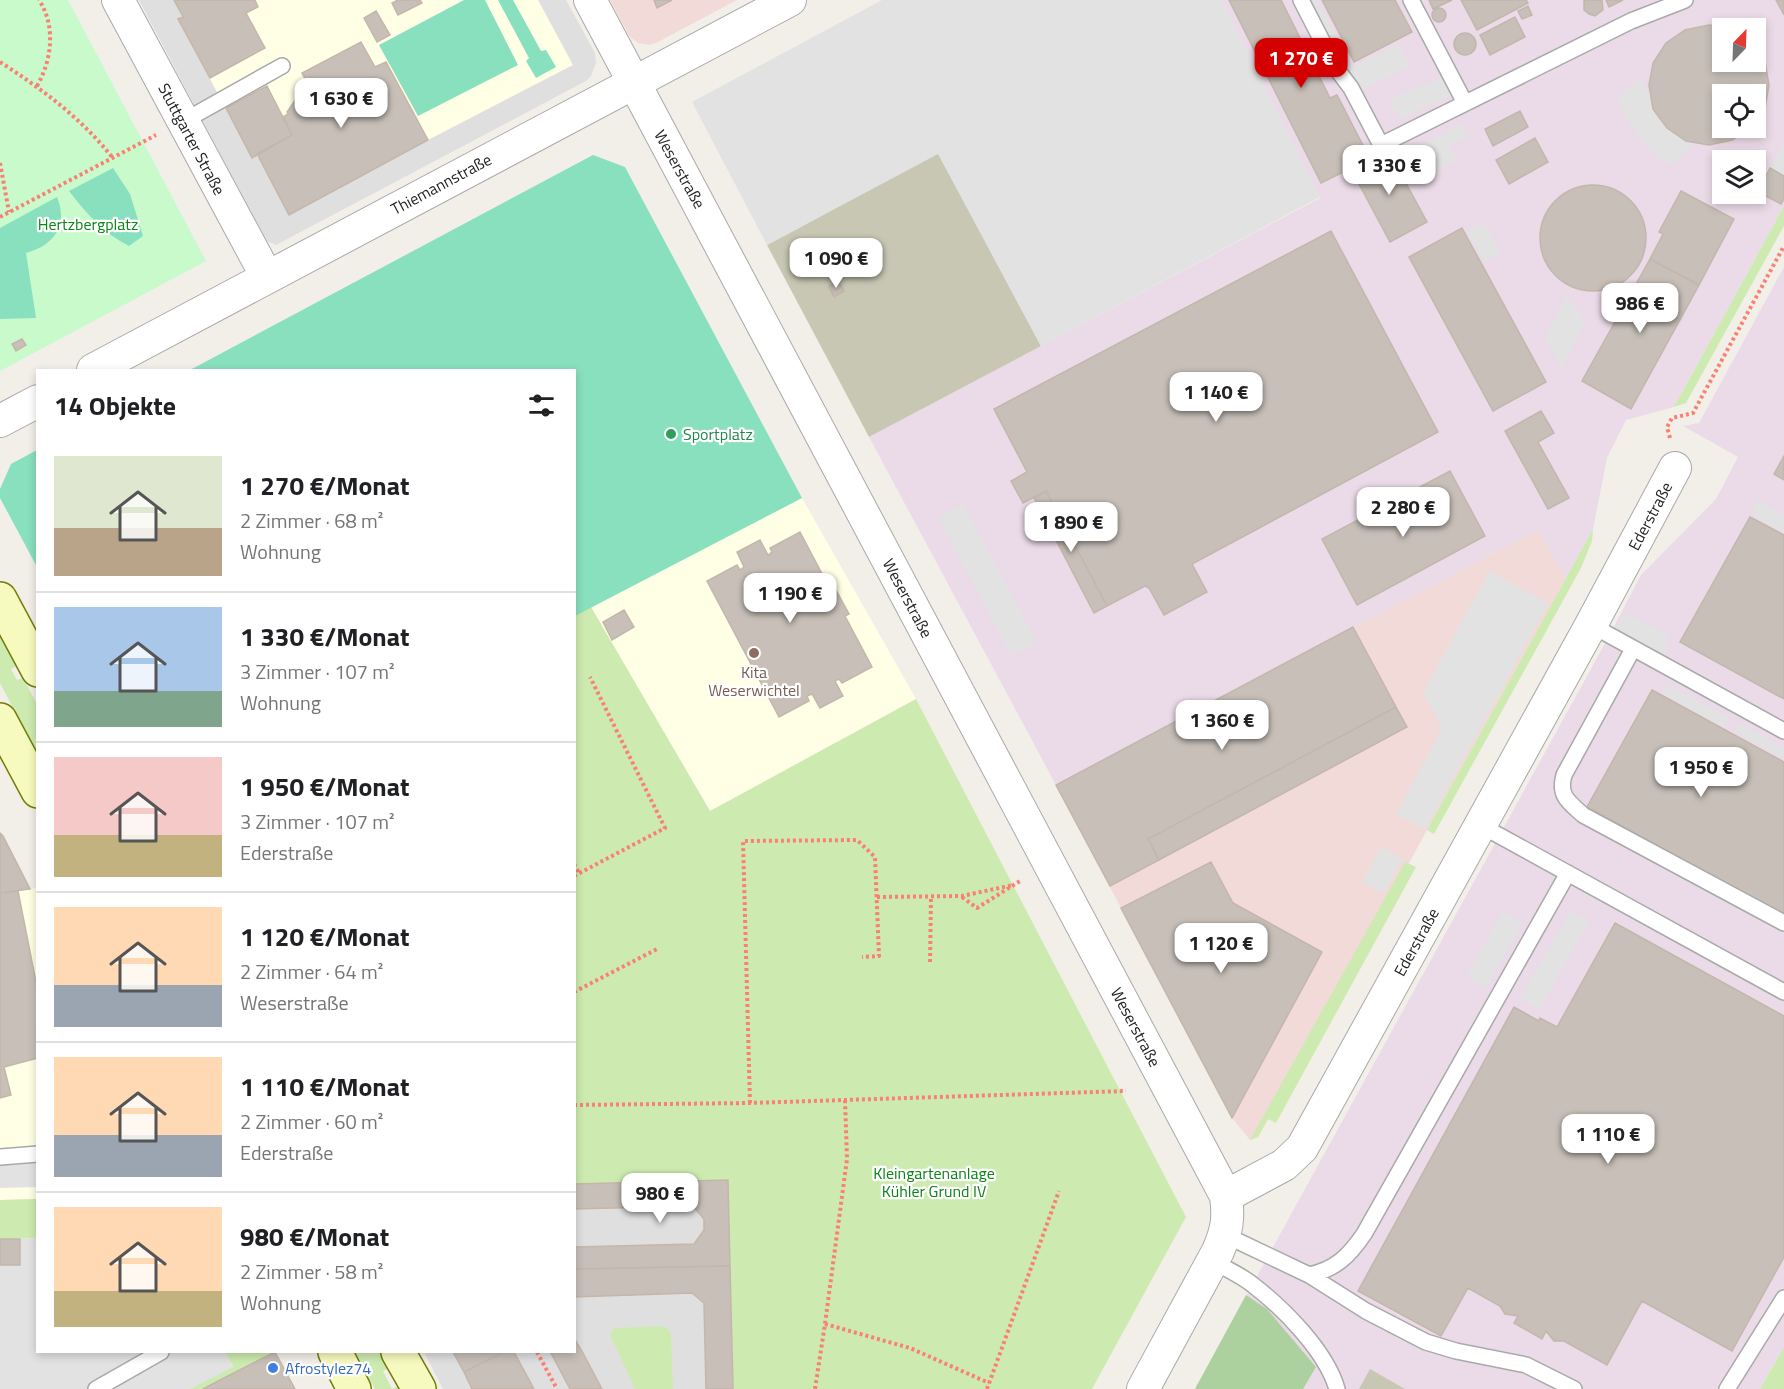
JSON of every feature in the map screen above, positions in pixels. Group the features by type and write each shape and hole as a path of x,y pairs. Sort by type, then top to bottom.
{"main road":[{"path":"0,599 36,666"},
{"path":"0,720 36,787"},
{"path":"335,1353 354,1389"},
{"path":"400,1353 419,1389"}],"street":[{"name":"Stuttgarter Straße","path":"118,0 267,277"},
{"name":"Weserstraße","path":"590,0 1226,1196"},
{"name":"Thiemannstraße","path":"95,369 790,0"},
{"path":"0,421 36,401"},
{"name":"Ederstraße","path":"1226,1196 1284,1165 1302,1148 1592,625 1675,468"},
{"path":"1143,1389 1219,1248 1228,1217 1226,1196"}],"lane":[{"path":"1301,0 1336,68 1351,88 1381,145 1631,21 1685,0"},
{"path":"1412,0 1465,103"},
{"path":"182,122 282,66"},
{"path":"1592,625 1784,731"},
{"path":"1633,649 1564,775 1561,786 1566,800 1584,815 1784,923"},
{"path":"1480,825 1784,992"},
{"path":"1309,1275 1326,1272 1352,1251 1364,1234 1568,873"},
{"path":"0,1156 36,1154"},
{"path":"1219,1248 1309,1275 1366,1311 1426,1342 1456,1351 1526,1365 1574,1389"},
{"path":"1219,1248 1252,1284 1307,1337 1326,1360 1337,1389"},
{"path":"1727,1389 1784,1298"},
{"path":"96,1389 159,1353"}],"path":[{"path":"37,86 47,65 50,41 48,22 39,0"},
{"path":"0,62 37,86 79,120 96,136 112,157"},
{"path":"0,217 182,122"},
{"path":"0,163 9,212"},
{"path":"1675,468 1667,427 1672,418 1693,413 1784,246"},
{"path":"577,874 665,828 591,677"},
{"path":"750,1103 743,841 857,840 875,857 879,956 862,957"},
{"path":"962,896 977,908 1020,881"},
{"path":"877,897 962,896 1013,885"},
{"path":"930,962 931,897"},
{"path":"576,991 659,948"},
{"path":"576,1105 750,1103 1126,1091"},
{"path":"815,1389 847,1159 845,1099"},
{"path":"987,1389 1059,1191"},
{"path":"825,1324 910,1348 989,1383"},
{"path":"538,1353 557,1389"}],"shaded area":[{"path":"139,0 566,0 595,53 596,63 591,76 586,81 276,245 267,241 260,230"},
{"path":"174,0 538,0 573,65 289,215 257,156 252,158 178,19 182,17"},
{"path":"610,0 737,0 649,45 638,43 630,37"},
{"path":"882,0 1221,0 1320,197 1041,346 938,154 767,245 692,102"},
{"path":"1221,0 1784,0 1784,206 1674,407 1626,420 1607,458 1593,529 1566,578 1538,530 1056,785 869,437 1320,198"},
{"path":"1308,0 1318,0 1352,67 1399,44 1410,66 1356,93"},
{"path":"1445,76 1453,95 1399,119 1390,100"},
{"path":"1639,79 1649,93 1653,109 1661,122 1679,137 1694,144 1673,165 1662,160 1643,143 1618,99"},
{"path":"1462,124 1468,136 1449,146 1457,160 1427,175 1414,149"},
{"path":"1784,143 1784,176 1770,168"},
{"path":"938,153 1041,346 869,437 767,245"},
{"path":"1483,222 1501,253 1484,262 1467,231"},
{"path":"1784,267 1784,1347 1760,1389 1195,1389 1641,575 1716,499 1738,457 1683,426 1699,423"},
{"path":"1567,296 1585,322 1562,367 1545,338"},
{"name":"Kita Weserwichtel","path":"802,498 916,699 710,811 591,607"},
{"path":"1755,499 1784,515 1784,533 1753,516"},
{"path":"963,504 1037,642 1012,656 938,517"},
{"path":"1538,530 1566,578 1258,1137 1250,1140 1232,1118 1056,785"},
{"path":"1489,571 1548,603 1425,830 1396,814 1442,728 1423,693"},
{"path":"1624,613 1667,634 1665,656 1615,631"},
{"path":"1667,684 1729,718 1724,728 1662,693"},
{"path":"1740,723 1784,748 1784,759 1735,732"},
{"path":"1381,847 1403,859 1383,894 1362,882"},
{"path":"36,888 36,1199 0,1200 0,893"},
{"path":"1571,911 1589,921 1539,1009 1520,999"},
{"path":"1502,912 1522,923 1487,987 1467,977"},
{"path":"36,1162 36,1187 0,1188 0,1163"},
{"path":"728,1180 733,1389 443,1389 425,1353 576,1353 576,1184"},
{"path":"36,1238 36,1353 226,1353 233,1367 190,1389 0,1389 0,1265 20,1265 20,1239"},
{"path":"1370,1369 1405,1389 1359,1389"}],"green space":[{"name":"Hertzbergplatz","path":"0,0 68,0 206,261 0,371"},
{"path":"464,0 485,0 518,65 418,116 379,45"},
{"path":"498,0 513,0 541,51 546,50 556,67 536,78 526,61 529,58"},
{"name":"Sportplatz","path":"593,155 625,167 802,498 576,615 576,369 192,369"},
{"path":"113,168 130,194 143,236 129,246 96,222 69,191"},
{"path":"57,197 60,207 60,226 51,240 36,250 26,253 36,318 0,319 0,228"},
{"path":"1784,206 1784,226 1686,403 1674,407"},
{"path":"36,451 36,565 0,498 0,489 11,464"},
{"path":"1593,529 1592,541 1581,568 1434,834 1427,830"},
{"name":"Kleingartenanlage Kühler Grund IV","path":"591,607 710,811 916,699 1186,1217 1092,1389 733,1389 728,1180 576,1184 576,615"},
{"path":"1,637 17,666 11,669 17,680 23,678 36,702 36,752 0,683"},
{"path":"1405,862 1416,867 1276,1123 1268,1119 1258,1137 1250,1140"},
{"path":"36,1199 36,1238 0,1239 0,1200"},
{"path":"1246,1295 1267,1309 1316,1367 1303,1389 1195,1389"},
{"path":"663,1326 671,1332 673,1389 635,1389 610,1335 614,1328"},
{"path":"1784,1347 1784,1389 1760,1389"},
{"path":"226,1353 273,1353 203,1389 189,1389 233,1366"},
{"path":"356,1353 381,1353 389,1368 383,1371 392,1389 375,1389"}],"building":[{"path":"174,0 255,0 258,7 246,13 265,48 210,78 178,19 183,17"},
{"path":"398,0 420,0 422,3 398,15 392,3"},
{"path":"654,0 672,0 657,8"},
{"path":"1229,0 1281,0 1330,98 1337,95 1370,159 1321,183"},
{"path":"1322,0 1395,0 1412,32 1354,62"},
{"path":"1429,0 1452,0 1433,9"},
{"path":"1461,0 1526,0 1528,3 1477,30"},
{"path":"1584,0 1602,0 1603,10 1595,16 1589,14 1584,10"},
{"path":"1606,0 1623,0 1609,7"},
{"path":"1776,0 1784,0 1784,15"},
{"path":"1528,6 1532,15 1522,19 1518,11"},
{"path":"1436,8 1442,8 1446,15 1442,22 1436,22 1432,18 1432,12"},
{"path":"376,11 390,35 377,42 364,18"},
{"path":"1515,17 1525,37 1490,55 1480,35"},
{"path":"1712,25 1712,72 1766,72 1766,68 1769,85 1766,102 1766,84 1712,84 1712,138 1735,138 1732,140 1709,145 1686,141 1667,128 1653,109 1649,85 1653,63 1666,43 1685,30"},
{"path":"1465,33 1473,36 1476,44 1473,52 1465,55 1457,52 1454,44 1457,36"},
{"path":"361,42 375,67 386,62 428,140 289,215 257,154 292,135 283,117 288,114 287,112 296,99 311,90 302,73"},
{"path":"267,86 292,135 252,158 226,108"},
{"path":"1520,111 1528,127 1493,146 1485,129"},
{"path":"1535,138 1548,162 1509,184 1496,160"},
{"path":"1388,150 1427,222 1390,242 1351,169"},
{"path":"1770,168 1784,176 1784,199 1781,204 1766,196 1766,176"},
{"path":"1593,185 1613,189 1631,200 1642,218 1646,238 1642,258 1631,276 1613,287 1593,291 1573,287 1555,276 1544,258 1540,238 1544,218 1555,200 1573,189"},
{"path":"1681,191 1734,219 1699,285 1650,259 1663,234 1659,232"},
{"path":"1462,228 1546,382 1493,411 1409,257"},
{"path":"1331,231 1438,432 1192,564 1207,592 1164,615 1149,588 1145,586 1107,606 1046,491 1023,503 1011,481 1027,472 994,409"},
{"path":"1650,259 1699,285 1631,409 1582,381"},
{"path":"838,281 844,291 834,297 829,286"},
{"path":"22,339 26,345 16,351 12,344"},
{"path":"1541,411 1554,433 1538,442 1569,498 1548,509 1505,431"},
{"path":"1784,456 1784,480 1774,474"},
{"path":"1450,471 1485,536 1357,605 1322,539"},
{"path":"1046,491 1107,606 1094,613 1034,498"},
{"path":"1750,517 1784,535 1784,699 1680,642"},
{"path":"800,532 827,583 831,581 849,614 845,616 872,667 842,683 839,679 835,681 843,696 820,708 812,694 807,696 809,701 779,717 707,581 737,565 740,570 744,567 737,552 760,540 768,555 772,552 770,548"},
{"path":"624,610 634,627 612,640 603,622"},
{"path":"1353,627 1396,707 1148,839 1159,860 1110,886 1056,785"},
{"path":"1652,690 1784,762 1784,916 1587,807"},
{"path":"1396,707 1407,727 1159,860 1148,839"},
{"path":"0,833 3,836 30,889 0,893"},
{"path":"1211,862 1233,903 1322,952 1232,1118 1121,908"},
{"path":"18,891 36,982 36,1059 4,1067 11,1095 0,1098 0,893"},
{"path":"1615,923 1784,1016 1784,1257 1732,1351 1642,1301 1607,1365 1564,1341 1554,1341 1546,1331 1542,1339 1514,1323 1518,1316 1505,1314 1500,1306 1468,1288 1441,1336 1358,1291 1514,1007 1539,1021 1540,1018 1557,1027"},
{"path":"728,1180 730,1266 576,1269 576,1247 694,1244 704,1230 704,1219 693,1206 576,1209 576,1184"},
{"path":"0,1239 20,1239 20,1265 0,1265"},
{"path":"730,1266 733,1389 706,1389 704,1303 692,1293 576,1297 576,1269"},
{"path":"576,1341 602,1389 570,1389 551,1353 576,1353"},
{"path":"276,1353 295,1389 203,1389"},
{"path":"454,1353 502,1353 464,1372"},
{"path":"502,1353 515,1353 534,1389 472,1389 464,1372"}],"place":[{"name":"Sportplatz","path":"671,434"},
{"name":"Kita Weserwichtel","path":"754,653"},
{"name":"Afrostylez74","path":"273,1368"}]}
